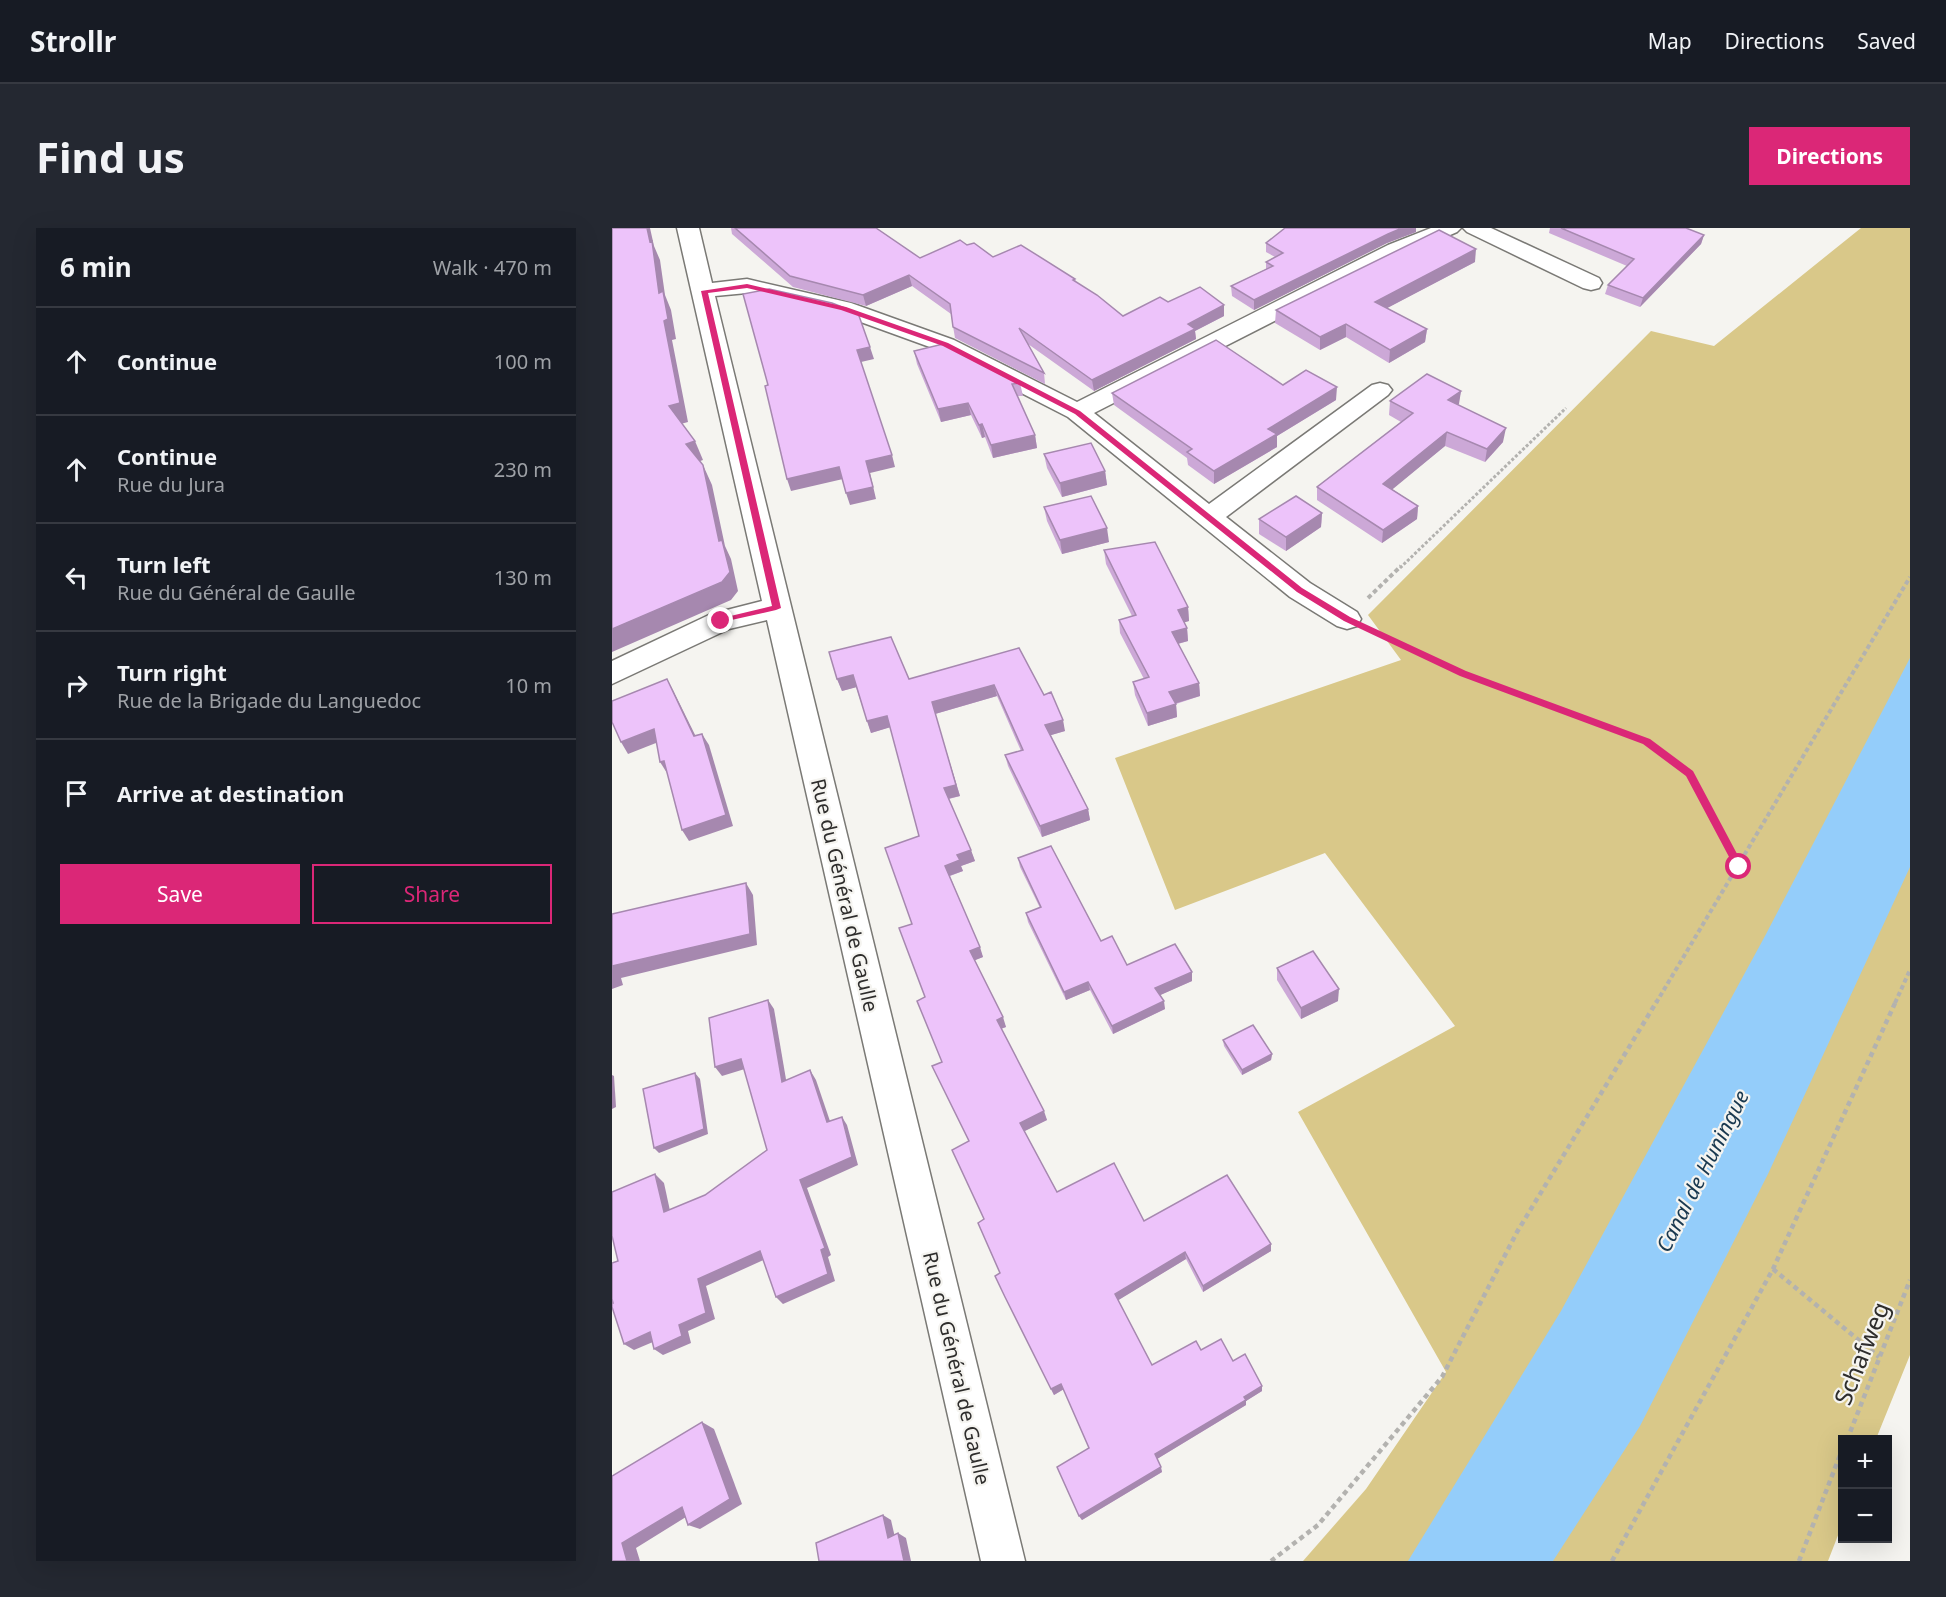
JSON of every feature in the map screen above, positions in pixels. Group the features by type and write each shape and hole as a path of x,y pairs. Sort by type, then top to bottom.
{"street":[{"name":"Rue du Général de Gaulle","path":"688,228 1003,1561"},
{"path":"1077,412 1396,250 1450,228"},
{"path":"1474,228 1591,283"},
{"path":"704,291 747,286 843,308 946,345 1077,412 1300,590 1347,619"},
{"path":"1207,518 1380,390"},
{"path":"612,673 721,621 776,608"}],"path":[{"path":"1566,408 1347,619 1463,674 1646,741 1690,773 1739,867"},
{"path":"1271,1561 1318,1525 1442,1377 1517,1232 1739,867 1910,577"},
{"path":"1612,1561 1773,1269 1910,970"},
{"path":"1773,1269 1879,1357"},
{"name":"Schafweg","path":"1849,1435 1910,1280"},
{"path":"1799,1561 1838,1460"}],"shaded area":[{"path":"1861,228 1910,228 1910,1355 1878,1435 1838,1435 1838,1535 1828,1561 1303,1561 1366,1489 1446,1372 1298,1112 1455,1026 1325,853 1175,910 1115,758 1401,660 1368,615 1651,331 1714,346"}],"water":[{"name":"Canal de Huningue","path":"1910,658 1910,867 1768,1174 1640,1426 1553,1561 1408,1561 1561,1311 1765,936"}],"building":[{"path":"612,228 647,228 650,242 652,241 659,293 663,291 668,319 664,321 680,403 669,406 695,441 686,444 703,465 719,541 722,540 730,572 722,582 612,629"},
{"path":"735,228 876,228 920,258 960,240 967,245 974,243 993,257 1021,245 1075,279 1073,280 1097,295 1123,316 1160,297 1168,302 1200,287 1224,305 1188,324 1195,329 1092,380 1019,328 1044,373 953,327 950,304 909,275 863,295 790,276"},
{"path":"1285,228 1402,228 1254,300 1231,286 1273,266 1266,262 1283,253 1266,243"},
{"path":"1561,228 1686,228 1704,235 1643,298 1608,285 1634,259"},
{"path":"1439,230 1476,249 1375,302 1427,329 1390,350 1346,324 1320,337 1276,310"},
{"path":"769,289 832,303 858,313 870,347 857,350 892,455 866,461 873,487 846,493 839,467 787,479 765,386 768,385 743,294"},
{"path":"1216,340 1283,385 1306,370 1337,387 1268,429 1277,434 1214,471 1187,452 1192,449 1112,393"},
{"path":"943,344 1020,383 1012,384 1035,435 991,445 982,424 979,425 968,403 938,409 914,351"},
{"path":"1427,374 1461,391 1448,400 1506,428 1487,449 1447,432 1383,484 1418,506 1383,530 1317,487 1413,413 1390,401"},
{"path":"1091,443 1105,471 1060,483 1044,454"},
{"path":"1091,496 1107,528 1060,540 1044,507"},
{"path":"1296,496 1322,513 1286,537 1259,519"},
{"path":"1155,542 1188,607 1178,610 1187,628 1172,632 1199,683 1169,692 1176,704 1147,713 1133,682 1149,677 1119,620 1136,615 1104,550"},
{"path":"891,637 909,679 1019,648 1044,695 1051,692 1063,720 1045,725 1088,809 1040,826 1005,755 1023,750 994,685 932,702 956,785 944,788 971,850 957,855 960,860 945,866 980,947 970,951 1003,1017 997,1020 1044,1111 1020,1123 1057,1192 1114,1163 1144,1221 1227,1175 1271,1244 1203,1286 1185,1252 1115,1294 1152,1365 1196,1341 1201,1350 1221,1339 1233,1361 1245,1354 1262,1386 1244,1397 1246,1400 1155,1454 1161,1467 1079,1516 1057,1467 1089,1448 1061,1384 1051,1389 995,1276 1000,1273 978,1223 984,1219 952,1150 969,1141 932,1066 942,1062 917,1001 925,997 899,928 912,924 885,848 919,836 887,716 867,721 853,675 837,679 829,652"},
{"path":"667,679 694,736 702,734 726,815 682,830 664,761 660,762 654,729 621,742 612,722 612,701"},
{"path":"1051,846 1101,941 1112,936 1127,965 1175,944 1192,972 1155,988 1164,1001 1112,1026 1088,982 1064,992 1026,913 1041,907 1018,858"},
{"path":"746,883 750,934 612,966 612,914"},
{"path":"1313,951 1339,989 1301,1008 1277,968"},
{"path":"768,1000 782,1082 810,1070 827,1122 842,1117 852,1157 800,1180 825,1248 821,1250 828,1274 776,1297 760,1251 698,1279 706,1313 679,1325 682,1336 654,1349 650,1332 624,1344 612,1307 612,1263 618,1261 612,1236 612,1192 655,1174 664,1212 705,1195 767,1150 741,1059 715,1067 709,1018"},
{"path":"1253,1025 1272,1054 1242,1070 1223,1040"},
{"path":"695,1073 704,1129 654,1148 643,1089"},
{"path":"702,1422 730,1499 688,1525 682,1507 622,1543 627,1561 612,1561 612,1476"},
{"path":"883,1515 888,1538 898,1533 904,1561 819,1561 816,1543"}],"route":[{"path":"721,621 776,608 704,291 747,286 843,308 946,345 1077,412 1300,590 1347,619 1463,674 1646,741 1690,773 1739,867"}]}
